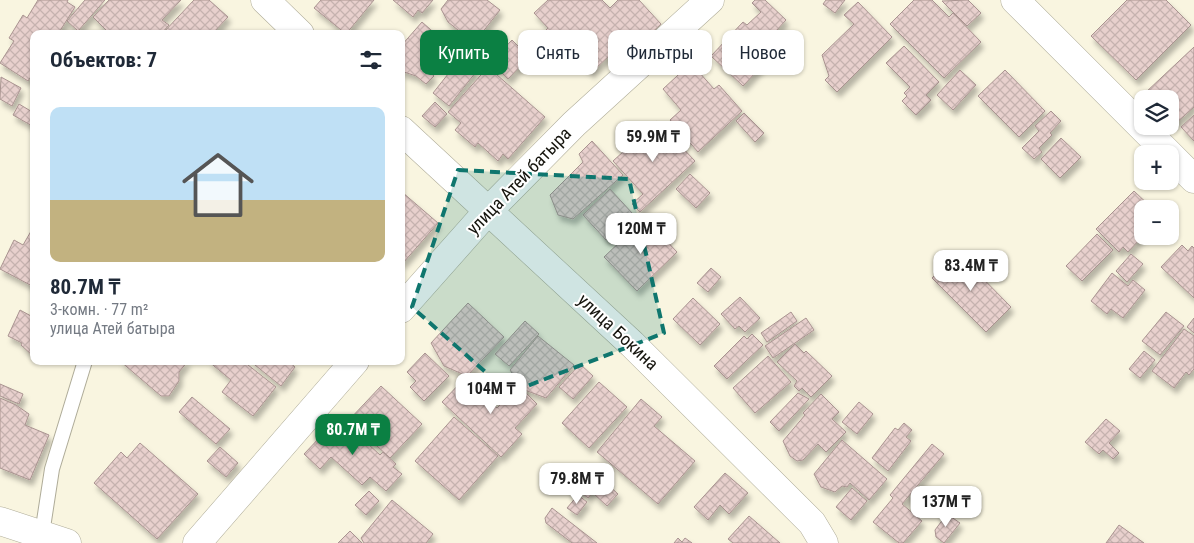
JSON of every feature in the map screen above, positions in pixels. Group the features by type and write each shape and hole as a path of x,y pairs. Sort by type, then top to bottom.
{"street":[{"path":"265,0 296,30"},
{"name":"улица Атей батыра","path":"405,304 487,212 574,124 710,0"},
{"path":"1015,0 1160,145"},
{"name":"улица Бокина","path":"405,134 487,212 632,344 812,522 824,543"},
{"path":"1179,164 1194,179"},
{"path":"197,543 352,365"},
{"path":"0,521 67,543"}],"lane":[{"path":"42,534 52,469 84,365"}],"highlighted area":[{"path":"458,170 629,179 664,333 509,393 412,307"}],"building":[{"path":"38,0 68,0 67,2 75,7 61,30 30,30 30,78 28,81 0,63 14,41 9,38 23,15 27,18"},
{"path":"85,0 105,0 79,30 67,21"},
{"path":"109,0 181,0 162,20 169,25 165,30 106,30 93,17"},
{"path":"194,0 209,0 228,17 216,30 166,30"},
{"path":"321,0 374,0 349,30 341,30 314,8"},
{"path":"393,0 433,0 422,13 418,10 413,17"},
{"path":"448,0 487,0 500,10 484,30 458,30 448,22 441,9"},
{"path":"548,0 602,0 610,8 618,0 639,0 661,24 655,30 608,30 608,57 598,66 598,30 546,30 548,28 534,13"},
{"path":"755,0 765,0 786,20 777,30 735,30 743,22 747,25 761,12 752,3"},
{"path":"826,0 845,0 835,13 823,4"},
{"path":"914,0 932,0 949,17 953,13 981,42 944,78 890,24"},
{"path":"968,0 981,13 967,26 942,1"},
{"path":"1127,0 1166,0 1191,25 1136,80 1091,36"},
{"path":"858,2 892,37 837,92 825,80 829,76 822,55 854,24 844,15"},
{"path":"422,22 431,30 420,30 420,75 434,76 426,84 416,76 405,72 405,41"},
{"path":"512,40 518,46 518,69 508,79 504,75 508,75 508,44"},
{"path":"722,44 722,66 712,57"},
{"path":"904,46 939,82 926,95 931,100 916,115 902,101 907,96 904,93 910,87 886,63"},
{"path":"1194,47 1194,107 1179,120 1179,90 1148,90"},
{"path":"960,70 976,85 953,110 937,95"},
{"path":"1005,70 1045,111 1019,137 978,96"},
{"path":"447,75 474,75 449,106 433,93"},
{"path":"481,75 497,75 545,117 508,159 503,154 498,161 478,143 475,147 455,130 461,123 448,112"},
{"path":"678,75 702,75 714,89 719,85 742,111 698,152 670,120 681,110 663,89"},
{"path":"731,75 753,75 743,86"},
{"path":"1,77 21,88 12,106 0,99"},
{"path":"435,102 447,114 435,127 422,116"},
{"path":"19,104 30,111 30,125 13,115"},
{"path":"1051,111 1061,121 1050,133 1052,135 1039,148 1042,152 1034,159 1022,148 1039,131 1035,126"},
{"path":"744,113 764,133 755,142 736,121"},
{"path":"1194,115 1194,141 1181,127"},
{"path":"657,121 695,161 640,212 632,204 643,194 613,161"},
{"path":"1061,138 1081,157 1060,178 1041,159"},
{"path":"592,141 623,175 573,219 558,215 550,195 583,162 579,154"},
{"path":"690,174 710,193 696,208 676,189"},
{"path":"610,189 633,214 623,233 606,240 583,215"},
{"path":"1134,191 1144,200 1134,200 1135,245 1128,252 1123,247 1119,252 1096,229"},
{"path":"405,195 438,223 405,261"},
{"path":"645,218 677,252 637,291 604,257"},
{"path":"30,233 30,285 0,269 14,240 23,245"},
{"path":"1097,234 1113,250 1082,281 1066,266"},
{"path":"1182,245 1188,251 1192,246 1194,248 1194,298 1161,267"},
{"path":"957,252 1011,307 986,332 932,278"},
{"path":"1131,254 1143,264 1127,282 1116,271"},
{"path":"711,268 721,277 708,292 697,283"},
{"path":"1112,273 1128,286 1133,280 1145,290 1123,318 1111,309 1107,314 1091,301"},
{"path":"740,297 760,318 745,332 739,326 735,329 721,314"},
{"path":"693,298 720,324 700,345 673,319"},
{"path":"468,303 504,337 467,376 444,366 431,343"},
{"path":"20,310 30,315 30,353 21,345 22,343 8,336"},
{"path":"791,312 797,321 767,342 761,333"},
{"path":"1166,312 1184,326 1160,355 1142,341"},
{"path":"806,318 814,330 773,358 765,346"},
{"path":"1194,318 1194,333 1187,327"},
{"path":"525,321 539,334 509,366 495,354"},
{"path":"1184,329 1194,336 1194,369 1189,375 1186,372 1174,388 1152,371"},
{"path":"752,334 763,345 727,379 714,366 744,336 747,339"},
{"path":"538,336 574,365 546,398 522,389 510,370"},
{"path":"795,344 804,353 806,351 832,376 811,397 802,388 799,391 794,386 797,381 777,362"},
{"path":"1144,351 1155,360 1140,378 1129,369"},
{"path":"425,353 449,376 424,401 410,387 416,381 407,372"},
{"path":"768,356 791,382 755,413 733,388"},
{"path":"580,364 593,376 573,399 559,387"},
{"path":"125,365 185,365 179,372 179,381 169,396 161,396"},
{"path":"213,365 248,365 276,387 253,416 222,392 231,380"},
{"path":"255,365 293,365 295,367 281,386"},
{"path":"465,378 497,408 518,385 537,404 515,428 522,434 501,457 442,402"},
{"path":"599,382 627,407 589,448 562,423"},
{"path":"0,384 23,394 19,404 0,396"},
{"path":"381,386 422,424 390,458 349,420"},
{"path":"798,393 809,399 779,431 770,422"},
{"path":"821,394 839,412 832,419 846,432 826,452 818,444 803,460 797,461 790,456 783,441 805,415 803,413"},
{"path":"192,397 230,429 216,444 179,412"},
{"path":"0,398 16,405 29,414 25,425 49,435 30,480 0,468"},
{"path":"641,399 662,417 654,426 695,461 658,504 597,452"},
{"path":"859,402 873,414 857,434 842,422"},
{"path":"339,417 380,455 383,452 396,464 393,467 402,474 386,491 370,477 362,485 331,457 320,469 304,454"},
{"path":"454,417 498,456 459,500 415,461"},
{"path":"1106,419 1120,431 1109,443 1119,453 1113,459 1103,450 1099,454 1085,442"},
{"path":"904,423 912,430 906,437 911,441 888,471 872,458 895,428 898,430"},
{"path":"842,440 887,479 869,500 850,483 847,487 842,486 835,492 821,487 814,474"},
{"path":"140,443 198,494 157,539 94,483 121,452 127,458"},
{"path":"932,444 944,454 902,504 922,521 903,543 899,543 873,522 893,498 890,495"},
{"path":"220,447 238,463 226,477 207,461"},
{"path":"589,464 605,478 588,498 572,485"},
{"path":"725,473 748,493 729,514 720,505 708,520 694,507"},
{"path":"605,482 618,494 607,506 594,494"},
{"path":"852,488 867,501 851,520 836,507"},
{"path":"369,491 379,501 366,515 355,505"},
{"path":"578,495 587,502 577,515 567,508"},
{"path":"392,500 433,534 426,543 364,543 361,538"},
{"path":"552,508 597,543 572,543 546,523 545,518"},
{"path":"947,514 960,523 944,543 936,537 935,530"},
{"path":"749,516 780,543 733,543 728,539"},
{"path":"1119,525 1144,543 1106,543"},
{"path":"350,531 362,543 338,543"},
{"path":"678,538 682,542 685,538 692,543 674,543"}]}
